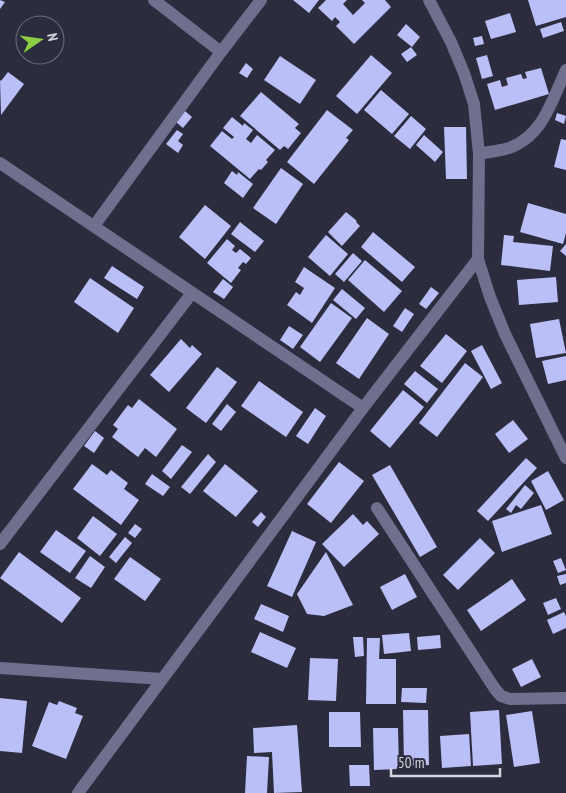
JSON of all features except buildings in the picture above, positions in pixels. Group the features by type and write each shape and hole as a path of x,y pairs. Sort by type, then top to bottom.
{"street":[{"path":"154,0 221,52"},
{"path":"94,226 261,0"},
{"path":"429,0 451,42 474,104 479,154 478,259 490,297 505,334 566,458"},
{"path":"479,154 509,148 530,136 542,123 566,70"},
{"path":"0,163 363,408"},
{"path":"78,793 363,408 478,259"},
{"path":"0,544 192,292"},
{"path":"377,508 501,696 510,699 566,698"},
{"path":"0,668 162,679"}]}
